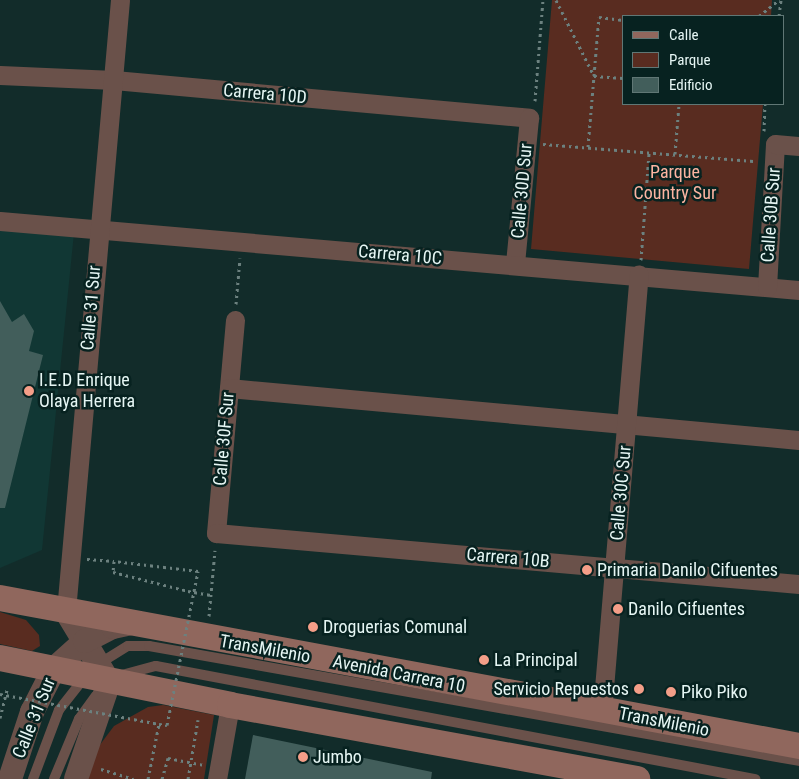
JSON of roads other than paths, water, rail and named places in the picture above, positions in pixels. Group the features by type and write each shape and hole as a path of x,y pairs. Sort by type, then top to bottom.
{"main road":[{"name":"Avenida Carrera 10","path":"0,598 602,712 799,746"},
{"path":"0,658 54,669 98,674 230,705 637,779"}],"street":[{"name":"Calle 31 Sur","path":"66,611 97,230 114,80 120,0"},
{"name":"Carrera 10D","path":"0,75 114,80 529,118"},
{"name":"Calle 30D Sur","path":"515,264 525,143 529,118"},
{"name":"Calle 30B Sur","path":"767,287 775,153 799,146"},
{"name":"Carrera 10C","path":"0,221 799,290"},
{"name":"Calle 30C Sur","path":"602,712 640,275"},
{"name":"Calle 30F Sur","path":"216,533 235,320"},
{"path":"229,388 799,440"},
{"name":"Carrera 10B","path":"216,533 799,584"},
{"path":"66,611 84,641 98,674 76,779"},
{"name":"Calle 31 Sur","path":"8,766 54,669 84,641 113,627 132,623"},
{"path":"213,773 230,705"}],"lane":[{"name":"TransMilenio","path":"32,779 54,719 128,646 149,646 799,761"},
{"name":"TransMilenio","path":"98,674 156,666 755,779"},
{"name":"TransMilenio","path":"54,779 98,674"}],"place":[{"name":"I.E.D Enrique Olaya Herrera","path":"29,391"},
{"name":"Primaria Danilo Cifuentes","path":"587,570"},
{"name":"Danilo Cifuentes","path":"618,609"},
{"name":"Droguerias Comunal","path":"313,627"},
{"name":"La Principal","path":"484,660"},
{"name":"Servicio Repuestos","path":"639,689"},
{"name":"Piko Piko","path":"671,692"},
{"name":"Jumbo","path":"303,757"}],"park label":[{"name":"Parque Country Sur","path":"675,183"}]}
